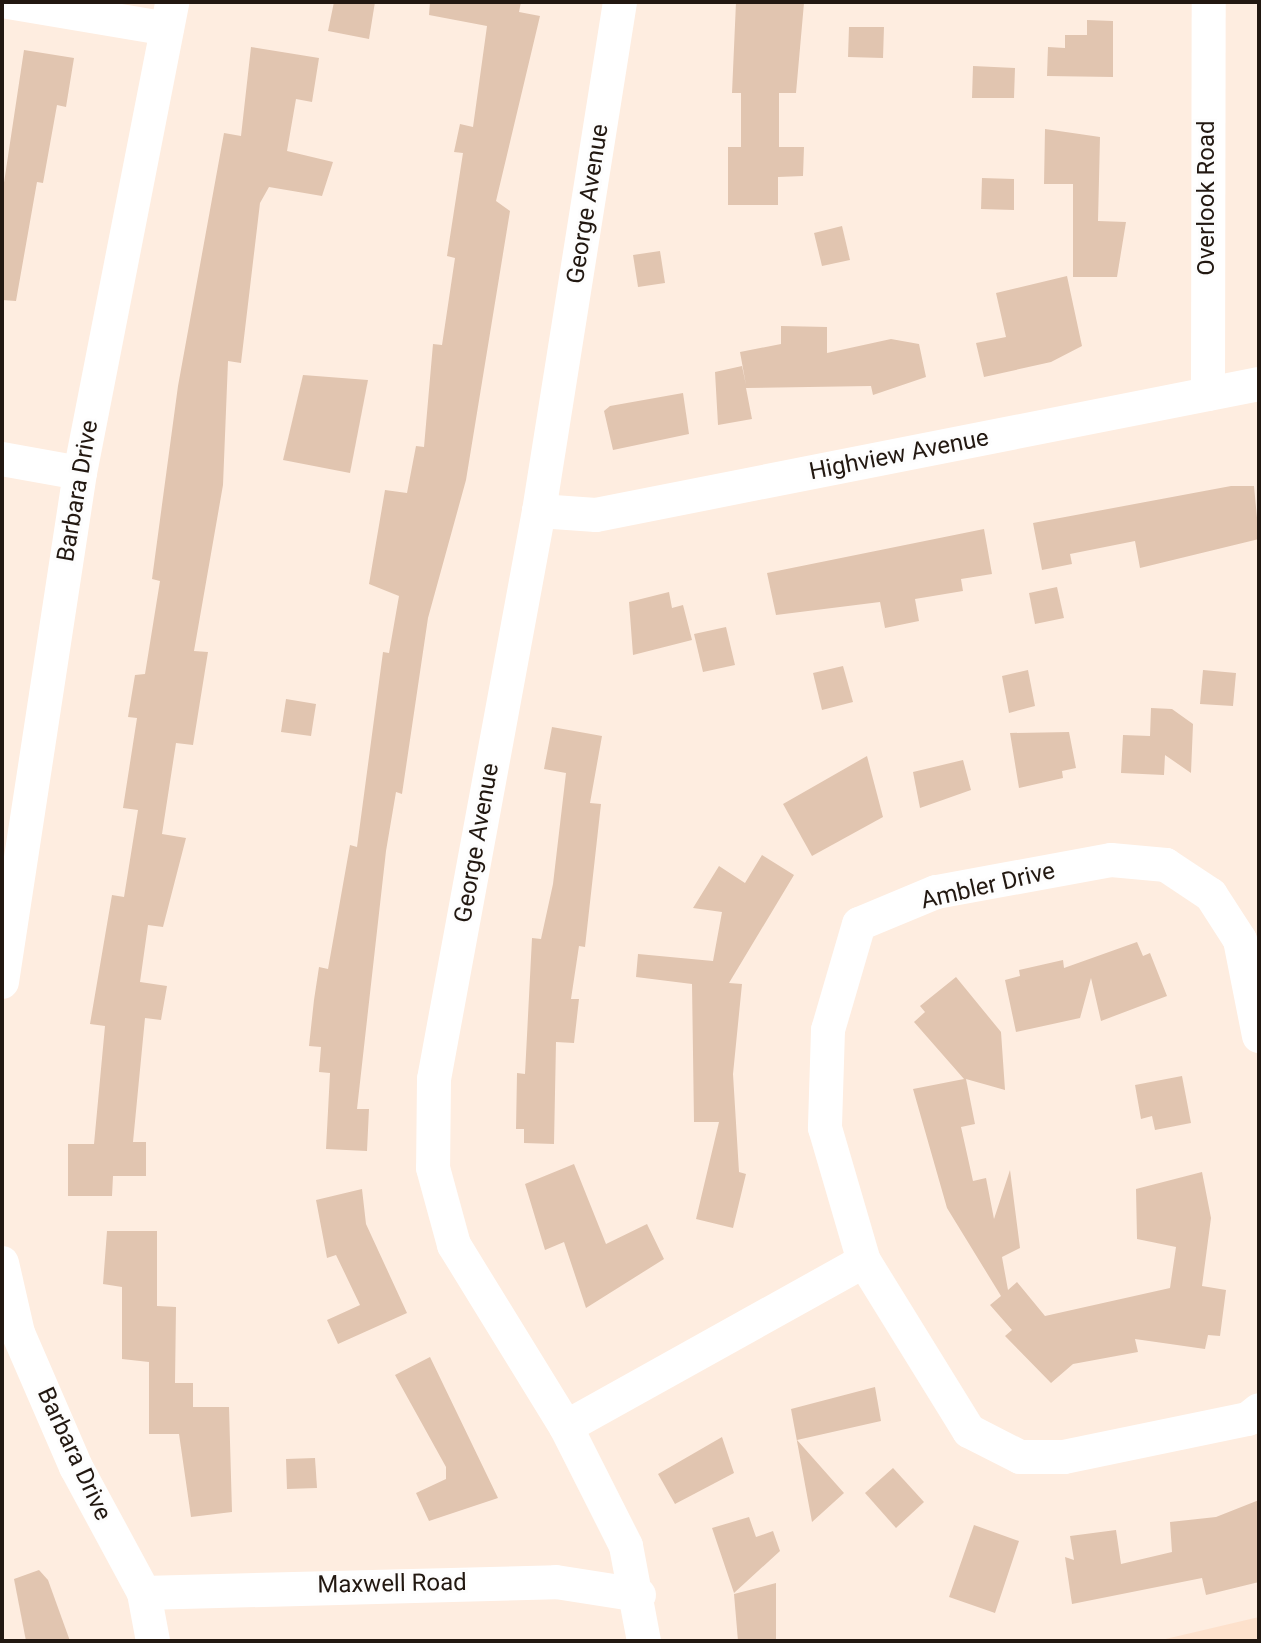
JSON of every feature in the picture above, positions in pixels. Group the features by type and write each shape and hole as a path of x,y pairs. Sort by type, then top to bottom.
{"street":[{"path":"8,2 169,15"},
{"name":"George Avenue","path":"620,2 539,511 434,1079 433,1168 454,1245 566,1427 626,1546 639,1595 644,1641"},
{"name":"Overlook Road","path":"1208,394 1209,2"},
{"name":"Barbara Drive","path":"2,982 80,473 169,15"},
{"name":"Highview Avenue","path":"539,511 596,515 1259,384"},
{"path":"2,459 80,473"},
{"name":"Ambler Drive","path":"1259,1036 1240,940 1211,895 1166,865 1111,860 936,892 859,924 828,1030 825,1128 864,1261 969,1431 1020,1457 1064,1457 1248,1419 1259,1410"},
{"path":"566,1427 864,1261"},
{"name":"Barbara Drive","path":"2,1263 18,1333 70,1454 144,1593 153,1641"},
{"name":"Maxwell Road","path":"144,1593 556,1582 639,1595"}],"shaded area":[{"path":"1259,1617 1259,1641 1157,1641"}],"building":[{"path":"334,2 375,2 369,39 328,31"},
{"path":"430,2 521,2 519,12 540,16 496,201 510,211 466,480 428,618 402,794 396,792 386,851 357,1109 369,1109 367,1151 326,1149 330,1073 319,1072 321,1047 309,1046 314,1000 319,967 328,969 350,845 357,847 383,652 389,653 399,596 369,584 385,490 407,493 416,446 424,447 433,344 442,345 455,258 447,256 463,153 454,152 460,124 473,127 487,26 429,15"},
{"path":"736,2 804,3 796,93 779,93 779,147 804,147 803,176 778,177 778,205 728,205 728,147 741,147 741,93 732,93"},
{"path":"1087,20 1113,21 1113,77 1047,76 1048,47 1065,48 1065,35 1087,35"},
{"path":"849,27 884,27 883,58 848,57"},
{"path":"251,47 319,58 312,102 296,99 287,151 333,162 322,196 269,187 260,203 241,363 228,361 223,485 194,651 208,652 193,745 176,743 162,834 186,838 163,927 148,925 140,982 167,986 161,1020 145,1018 133,1142 146,1142 146,1176 113,1176 112,1196 68,1196 68,1144 94,1144 105,1026 90,1024 112,895 124,897 138,810 123,808 137,718 128,717 135,675 145,674 160,581 152,579 178,386 224,133 241,136"},
{"path":"24,50 74,58 66,107 57,105 43,183 37,182 16,301 2,300 2,196"},
{"path":"973,66 1015,68 1014,98 972,98"},
{"path":"1045,129 1100,137 1098,221 1126,222 1117,277 1073,277 1073,184 1044,184"},
{"path":"982,178 1014,179 1014,210 981,209"},
{"path":"842,226 850,260 822,266 814,233"},
{"path":"660,251 665,283 638,287 633,255"},
{"path":"1067,276 1082,346 1051,362 984,377 976,343 1006,337 996,293"},
{"path":"781,326 827,327 827,353 891,339 919,344 926,377 873,395 871,386 746,388 752,419 718,425 715,372 742,366 746,385 740,352 781,344"},
{"path":"303,375 368,380 350,473 283,460"},
{"path":"683,393 689,434 613,450 604,411 610,406"},
{"path":"1231,486 1254,486 1259,539 1140,568 1135,541 1070,554 1072,564 1042,570 1033,523"},
{"path":"984,529 992,574 961,579 963,591 915,599 919,621 885,628 880,602 776,615 767,573"},
{"path":"1057,587 1064,618 1035,624 1029,593"},
{"path":"669,592 672,608 683,605 692,640 633,655 629,602"},
{"path":"726,627 735,665 703,672 694,634"},
{"path":"843,666 853,702 822,710 813,673"},
{"path":"1028,670 1035,706 1009,713 1002,676"},
{"path":"1203,670 1236,673 1233,706 1200,704"},
{"path":"286,699 316,704 311,736 281,732"},
{"path":"1151,708 1172,709 1193,724 1191,773 1165,755 1164,775 1121,773 1123,735 1150,736"},
{"path":"552,727 602,736 590,803 601,804 585,947 579,946 571,999 579,999 574,1043 556,1042 554,1144 524,1143 524,1129 516,1129 517,1073 525,1074 532,938 541,939 553,884 566,773 544,769"},
{"path":"1069,732 1076,768 1062,771 1063,778 1019,788 1010,733"},
{"path":"867,756 883,817 812,856 783,804"},
{"path":"963,760 971,790 920,808 913,772"},
{"path":"762,855 794,875 729,983 742,984 733,1074 739,1172 746,1174 733,1228 696,1219 719,1122 694,1122 692,984 636,977 638,954 713,961 722,912 693,908 719,866 745,883"},
{"path":"1137,942 1143,956 1150,953 1167,996 1101,1021 1091,978 1080,1018 1016,1032 1005,980 1020,976 1019,970 1063,960 1064,968"},
{"path":"956,977 1001,1032 1005,1090 966,1079 975,1124 961,1127 973,1181 986,1178 994,1219 1010,1170 1020,1248 1002,1257 1008,1290 1017,1282 1045,1316 1170,1288 1176,1247 1137,1239 1136,1189 1202,1172 1211,1218 1202,1286 1226,1290 1220,1336 1208,1335 1205,1349 1135,1339 1138,1352 1073,1364 1051,1383 1005,1336 1012,1330 990,1305 1001,1296 947,1208 913,1089 964,1079 914,1022 925,1012 920,1006"},
{"path":"1182,1076 1191,1123 1155,1130 1152,1116 1141,1119 1135,1085"},
{"path":"574,1164 606,1244 647,1224 664,1259 586,1308 564,1242 545,1250 525,1184"},
{"path":"362,1189 366,1224 407,1313 338,1344 327,1320 360,1305 336,1255 327,1258 316,1200"},
{"path":"107,1231 157,1231 157,1306 176,1307 175,1383 193,1383 193,1407 229,1407 232,1512 191,1517 179,1434 149,1434 149,1362 122,1359 122,1287 103,1284"},
{"path":"430,1357 498,1498 429,1521 416,1493 446,1479 446,1467 395,1375"},
{"path":"875,1387 881,1421 797,1440 844,1493 812,1522 791,1409"},
{"path":"722,1437 734,1473 675,1504 658,1474"},
{"path":"315,1458 317,1488 287,1489 286,1459"},
{"path":"893,1468 924,1502 896,1528 865,1493"},
{"path":"1259,1500 1259,1582 1206,1595 1202,1578 1072,1604 1065,1557 1074,1560 1070,1536 1116,1530 1121,1564 1172,1552 1170,1522 1216,1517"},
{"path":"749,1517 756,1537 773,1531 780,1551 734,1593 712,1528"},
{"path":"974,1525 1019,1541 995,1613 949,1597"},
{"path":"39,1570 48,1580 70,1641 26,1641 14,1579"},
{"path":"776,1583 776,1641 738,1641 734,1594"}]}
